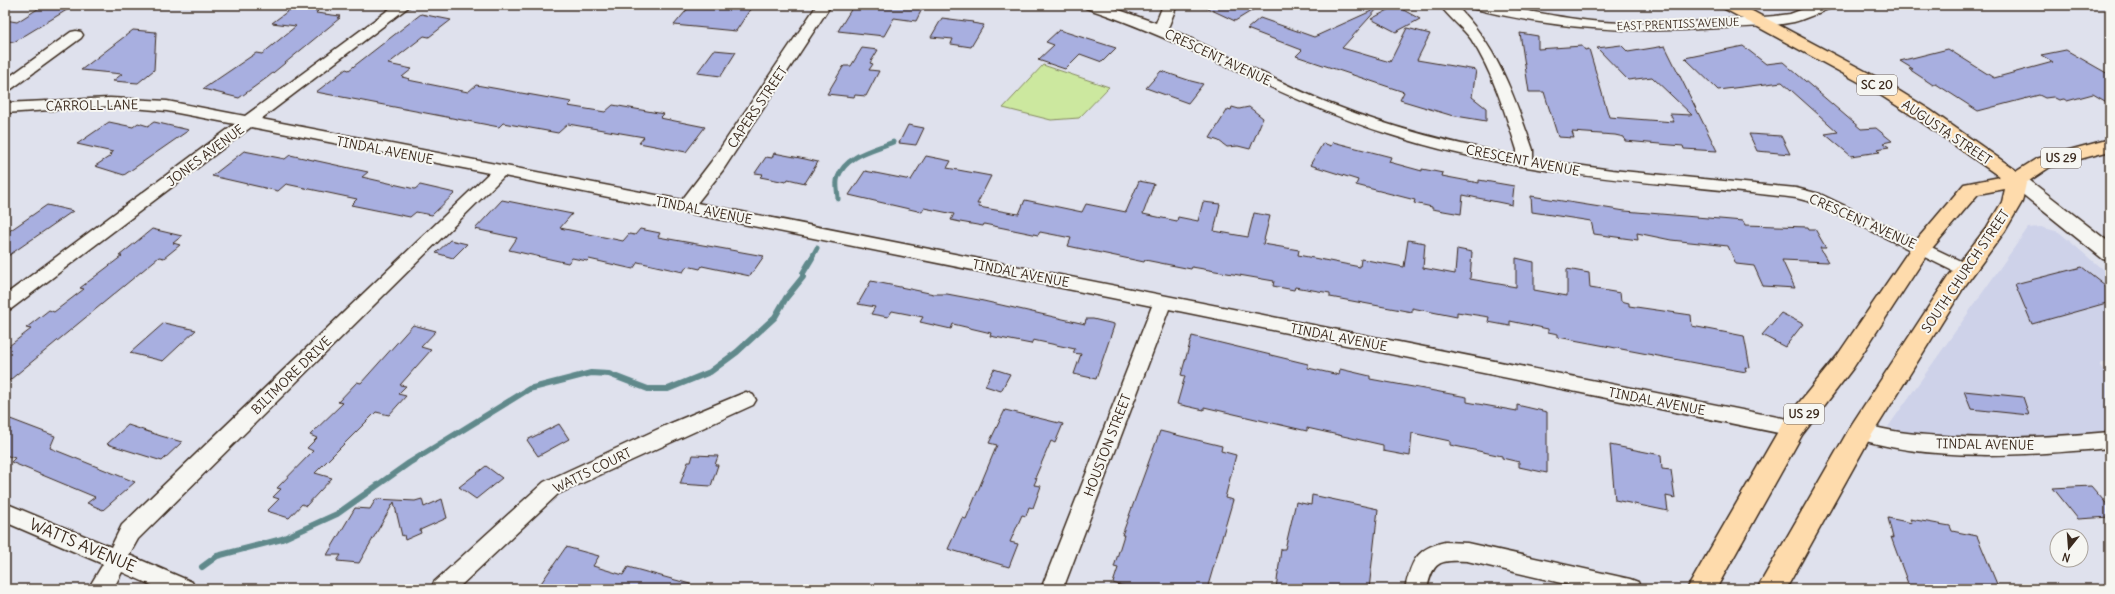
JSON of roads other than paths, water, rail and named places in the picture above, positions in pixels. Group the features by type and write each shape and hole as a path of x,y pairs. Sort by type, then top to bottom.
{"main road":[{"name":"AUGUSTA STREET","path":"1729,5 1874,83 1923,114 2017,180 2110,254"},
{"name":"US 29","path":"1701,589 1793,428 1845,362 1921,248 1970,189 2017,180 2043,163 2110,145"},
{"name":"SOUTH CHURCH STREET","path":"1771,589 1861,431 1965,270 1995,231 2012,202 2017,180"}],"street":[{"name":"JONES AVENUE","path":"5,304 249,123 404,5"},
{"name":"CAPERS STREET","path":"686,206 717,166 824,5"},
{"name":"CRESCENT AVENUE","path":"1090,5 1160,30 1312,101 1365,122 1415,137 1525,163 1610,175 1796,192 1820,199 1965,270"},
{"path":"1160,30 1170,5"},
{"path":"1447,5 1464,19 1493,62 1525,150 1525,163"},
{"name":"EAST PRENTISS AVENUE","path":"1476,5 1536,17 1603,26 1677,26 1761,21 1792,18 1826,5"},
{"path":"5,87 76,34"},
{"name":"CARROLL LANE","path":"5,108 110,102 134,103 167,106 249,123"},
{"name":"TINDAL AVENUE","path":"249,123 499,172 686,206 1793,428"},
{"name":"BILTMORE DRIVE","path":"99,589 109,574 121,546 130,532 499,172"},
{"name":"HOUSTON STREET","path":"1052,589 1163,301"},
{"name":"WATTS COURT","path":"442,589 551,488 676,430 746,400"},
{"name":"TINDAL AVENUE","path":"1861,431 1881,438 1958,445 2015,446 2110,440"},
{"name":"WATTS AVENUE","path":"5,512 184,589"},
{"path":"1416,589 1419,571 1424,561 1433,554 1448,551 1467,552 1630,589"}],"waterway":[{"path":"838,199 837,179 847,163 861,154 893,142"},
{"path":"811,259 817,248"},
{"path":"202,567 217,556 282,539 337,514 409,463 529,389 591,373 609,374 648,389 668,389 710,372 737,352 775,317 786,298 803,277 803,273 812,258"}]}
